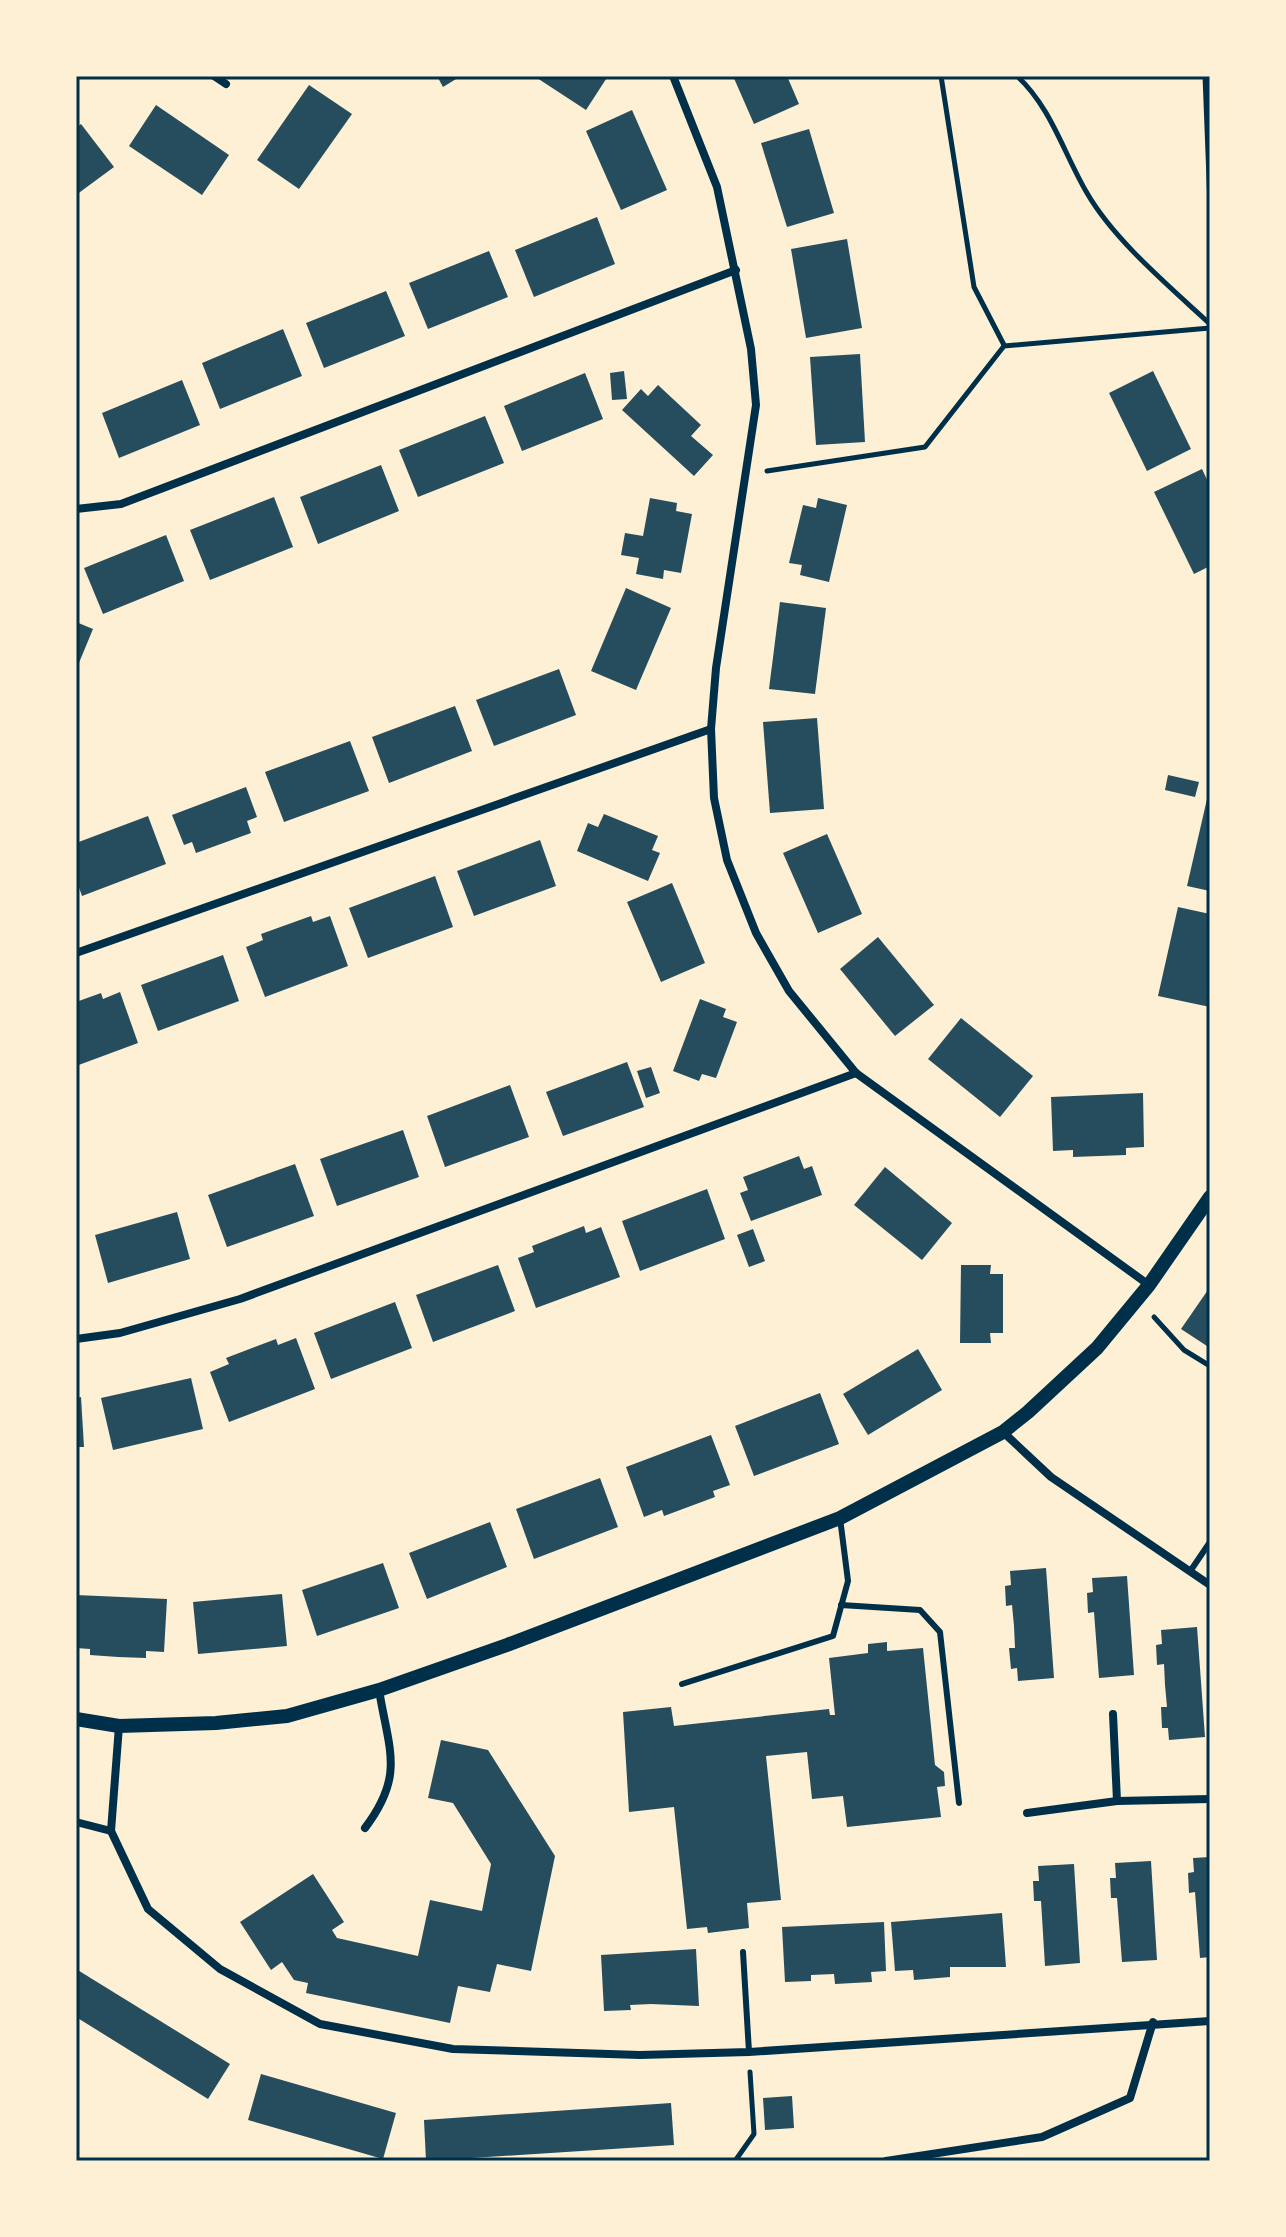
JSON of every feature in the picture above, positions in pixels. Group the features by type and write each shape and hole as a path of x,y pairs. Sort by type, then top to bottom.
{"street":[{"path":"214,76 226,84"},
{"path":"673,76 717,187 751,349 756,405 748,474 716,668 711,729 714,798 727,860 756,933 789,991 856,1073 1149,1285"},
{"path":"76,509 121,504 736,270"},
{"path":"76,953 711,729"},
{"path":"76,1339 134,1330 240,1299 856,1073"},
{"path":"76,1719 119,1726 216,1723 287,1716 379,1690 840,1518 1003,1432 1097,1348 1149,1285 1210,1197"},
{"path":"1003,1432 1051,1477 1210,1585"},
{"path":"365,1828 386,1800 392,1766 379,1690"},
{"path":"1113,1714 1117,1801"},
{"path":"119,1726 111,1831 148,1909 220,1969 320,2024 453,2049 640,2055 749,2052 1153,2022 1210,2021"},
{"path":"1027,1813 1117,1801 1210,1799"},
{"path":"76,1822 111,1831"},
{"path":"886,2161 1042,2137 1130,2098 1153,2022"}],"lane":[{"path":"682,1684 833,1636 848,1581 840,1518"},
{"path":"1191,1570 1210,1542"},
{"path":"841,1605 920,1610 940,1632 959,1803"},
{"path":"743,1952 749,2052"}],"path":[{"path":"941,76 974,287 1004,346"},
{"path":"1017,76 1036,93 1088,195 1147,266 1210,326"},
{"path":"1205,76 1210,205"},
{"path":"748,474 925,447 1004,346 1210,326"},
{"path":"1138,1299 1184,1350 1210,1366"},
{"path":"735,2161 754,2134 749,2052"}],"building":[{"path":"437,76 461,76 443,87"},
{"path":"534,76 608,76 586,110"},
{"path":"733,76 787,76 799,104 754,124"},
{"path":"309,85 352,114 299,189 257,160"},
{"path":"156,105 229,155 202,195 129,146"},
{"path":"632,110 667,190 621,210 586,131"},
{"path":"81,124 114,167 76,195 76,128"},
{"path":"809,129 834,213 787,227 761,143"},
{"path":"597,217 615,264 534,297 515,250"},
{"path":"847,239 862,328 806,338 791,249"},
{"path":"489,251 508,297 428,329 409,283"},
{"path":"386,291 405,336 324,368 306,323"},
{"path":"283,329 302,376 220,409 202,363"},
{"path":"860,354 865,442 816,445 810,357"},
{"path":"624,371 627,399 612,400 610,373"},
{"path":"1153,371 1191,449 1147,471 1109,393"},
{"path":"585,373 603,419 522,451 504,406"},
{"path":"182,380 200,425 119,458 102,413"},
{"path":"658,385 701,425 691,436 713,455 694,476 622,410 641,389 648,396"},
{"path":"485,416 504,463 418,497 399,450"},
{"path":"381,465 399,511 318,544 300,497"},
{"path":"1202,469 1210,486 1210,566 1194,574 1154,492"},
{"path":"274,497 293,547 210,580 190,530"},
{"path":"650,498 677,503 676,511 692,514 681,573 664,570 663,579 636,574 639,558 621,555 625,533 643,536"},
{"path":"818,498 847,505 829,582 800,575 802,565 789,563 803,505 816,508"},
{"path":"166,535 184,581 103,614 84,568"},
{"path":"626,588 671,608 636,690 591,671"},
{"path":"780,602 826,608 815,694 769,689"},
{"path":"76,622 93,629 76,670"},
{"path":"559,669 576,715 494,746 476,700"},
{"path":"455,706 472,751 389,783 372,737"},
{"path":"817,718 824,809 770,813 763,722"},
{"path":"350,741 369,791 284,822 265,772"},
{"path":"1168,775 1199,782 1195,797 1165,790"},
{"path":"246,787 257,817 247,821 251,833 196,853 192,842 184,845 172,815"},
{"path":"1207,799 1210,800 1210,891 1187,886"},
{"path":"604,814 658,836 652,850 660,853 648,881 577,851 588,823 598,827"},
{"path":"148,816 166,864 82,896 76,879 76,843"},
{"path":"827,834 862,914 818,933 783,853"},
{"path":"540,840 556,886 474,916 457,871"},
{"path":"435,876 453,927 368,958 349,908"},
{"path":"672,883 705,963 661,982 627,902"},
{"path":"1178,907 1210,914 1210,1007 1158,996"},
{"path":"311,916 313,922 330,916 348,966 265,997 246,947 263,940 261,934"},
{"path":"878,937 934,1005 895,1036 840,969"},
{"path":"223,955 239,1001 158,1031 141,985"},
{"path":"120,992 138,1043 76,1066 76,1002 101,993 103,999"},
{"path":"700,999 726,1009 723,1017 737,1022 716,1078 702,1074 699,1081 673,1071"},
{"path":"961,1018 1033,1076 1000,1117 928,1059"},
{"path":"627,1062 644,1107 563,1136 546,1092"},
{"path":"651,1067 660,1093 646,1098 637,1071"},
{"path":"510,1085 529,1137 445,1167 427,1116"},
{"path":"1143,1093 1144,1147 1126,1148 1126,1155 1073,1157 1073,1150 1053,1151 1051,1097"},
{"path":"403,1130 419,1177 337,1206 320,1159"},
{"path":"799,1156 804,1169 812,1166 822,1195 751,1221 740,1193 748,1190 743,1177"},
{"path":"295,1164 314,1216 227,1247 208,1195"},
{"path":"885,1167 952,1223 922,1260 854,1205"},
{"path":"707,1189 725,1239 640,1271 622,1221"},
{"path":"177,1212 190,1259 108,1283 95,1235"},
{"path":"584,1226 586,1233 601,1227 620,1277 536,1308 518,1258 534,1252 532,1246"},
{"path":"753,1229 765,1261 749,1267 737,1235"},
{"path":"498,1265 515,1311 433,1342 416,1295"},
{"path":"961,1265 991,1265 990,1274 1003,1274 1003,1333 990,1333 991,1343 960,1343"},
{"path":"1210,1287 1210,1348 1181,1329"},
{"path":"395,1302 412,1348 331,1379 314,1333"},
{"path":"296,1338 315,1389 229,1422 210,1372 229,1364 226,1358 276,1339 278,1345"},
{"path":"918,1349 942,1390 868,1435 843,1394"},
{"path":"191,1378 203,1429 113,1450 101,1398"},
{"path":"820,1393 839,1444 754,1476 735,1426"},
{"path":"81,1397 84,1447 76,1447 76,1398"},
{"path":"711,1435 730,1485 713,1491 715,1497 664,1516 662,1510 644,1517 626,1467"},
{"path":"600,1478 618,1527 534,1559 516,1509"},
{"path":"490,1522 507,1567 427,1599 409,1553"},
{"path":"383,1563 399,1608 317,1636 302,1590"},
{"path":"1046,1568 1054,1678 1018,1681 1017,1668 1011,1669 1009,1648 1015,1648 1014,1626 1012,1605 1006,1606 1005,1586 1011,1585 1010,1571"},
{"path":"1127,1576 1134,1675 1099,1678 1094,1612 1088,1613 1087,1593 1093,1592 1092,1578"},
{"path":"282,1594 287,1646 198,1654 193,1602"},
{"path":"76,1595 167,1599 164,1652 146,1651 146,1658 118,1657 90,1655 90,1649 76,1648"},
{"path":"1197,1627 1205,1737 1169,1740 1168,1728 1162,1728 1161,1707 1167,1707 1164,1664 1157,1665 1156,1645 1162,1644 1161,1630"},
{"path":"887,1642 887,1651 923,1648 935,1765 944,1772 945,1786 937,1787 941,1817 847,1827 843,1796 812,1799 807,1752 766,1756 781,1900 747,1903 749,1928 708,1933 707,1927 687,1929 674,1807 629,1812 623,1712 671,1707 674,1726 829,1709 830,1715 835,1715 829,1658 868,1653 868,1644"},
{"path":"441,1740 488,1750 555,1856 531,1971 497,1964 490,1992 458,1986 450,2023 306,1993 308,1983 294,1980 282,1962 271,1970 240,1922 313,1874 344,1922 332,1930 337,1938 418,1956 430,1900 482,1911 491,1864 453,1803 428,1798"},
{"path":"1210,1857 1210,1957 1200,1958 1195,1892 1189,1893 1188,1873 1194,1872 1193,1858"},
{"path":"1151,1861 1157,1960 1122,1962 1117,1898 1111,1898 1110,1878 1116,1878 1115,1863"},
{"path":"1074,1864 1080,1963 1045,1966 1041,1901 1034,1901 1033,1881 1039,1881 1038,1866"},
{"path":"1002,1913 1006,1967 950,1967 950,1977 914,1980 913,1970 895,1971 891,1922"},
{"path":"884,1922 886,1971 871,1972 872,1982 835,1984 834,1974 811,1975 811,1981 785,1982 782,1927"},
{"path":"696,1949 699,2006 630,2005 631,2010 604,2011 601,1955"},
{"path":"76,1969 230,2064 208,2099 76,2017"},
{"path":"261,2074 396,2113 383,2159 248,2120"},
{"path":"792,2096 794,2128 765,2130 763,2098"},
{"path":"671,2103 674,2145 426,2161 424,2120"}]}
